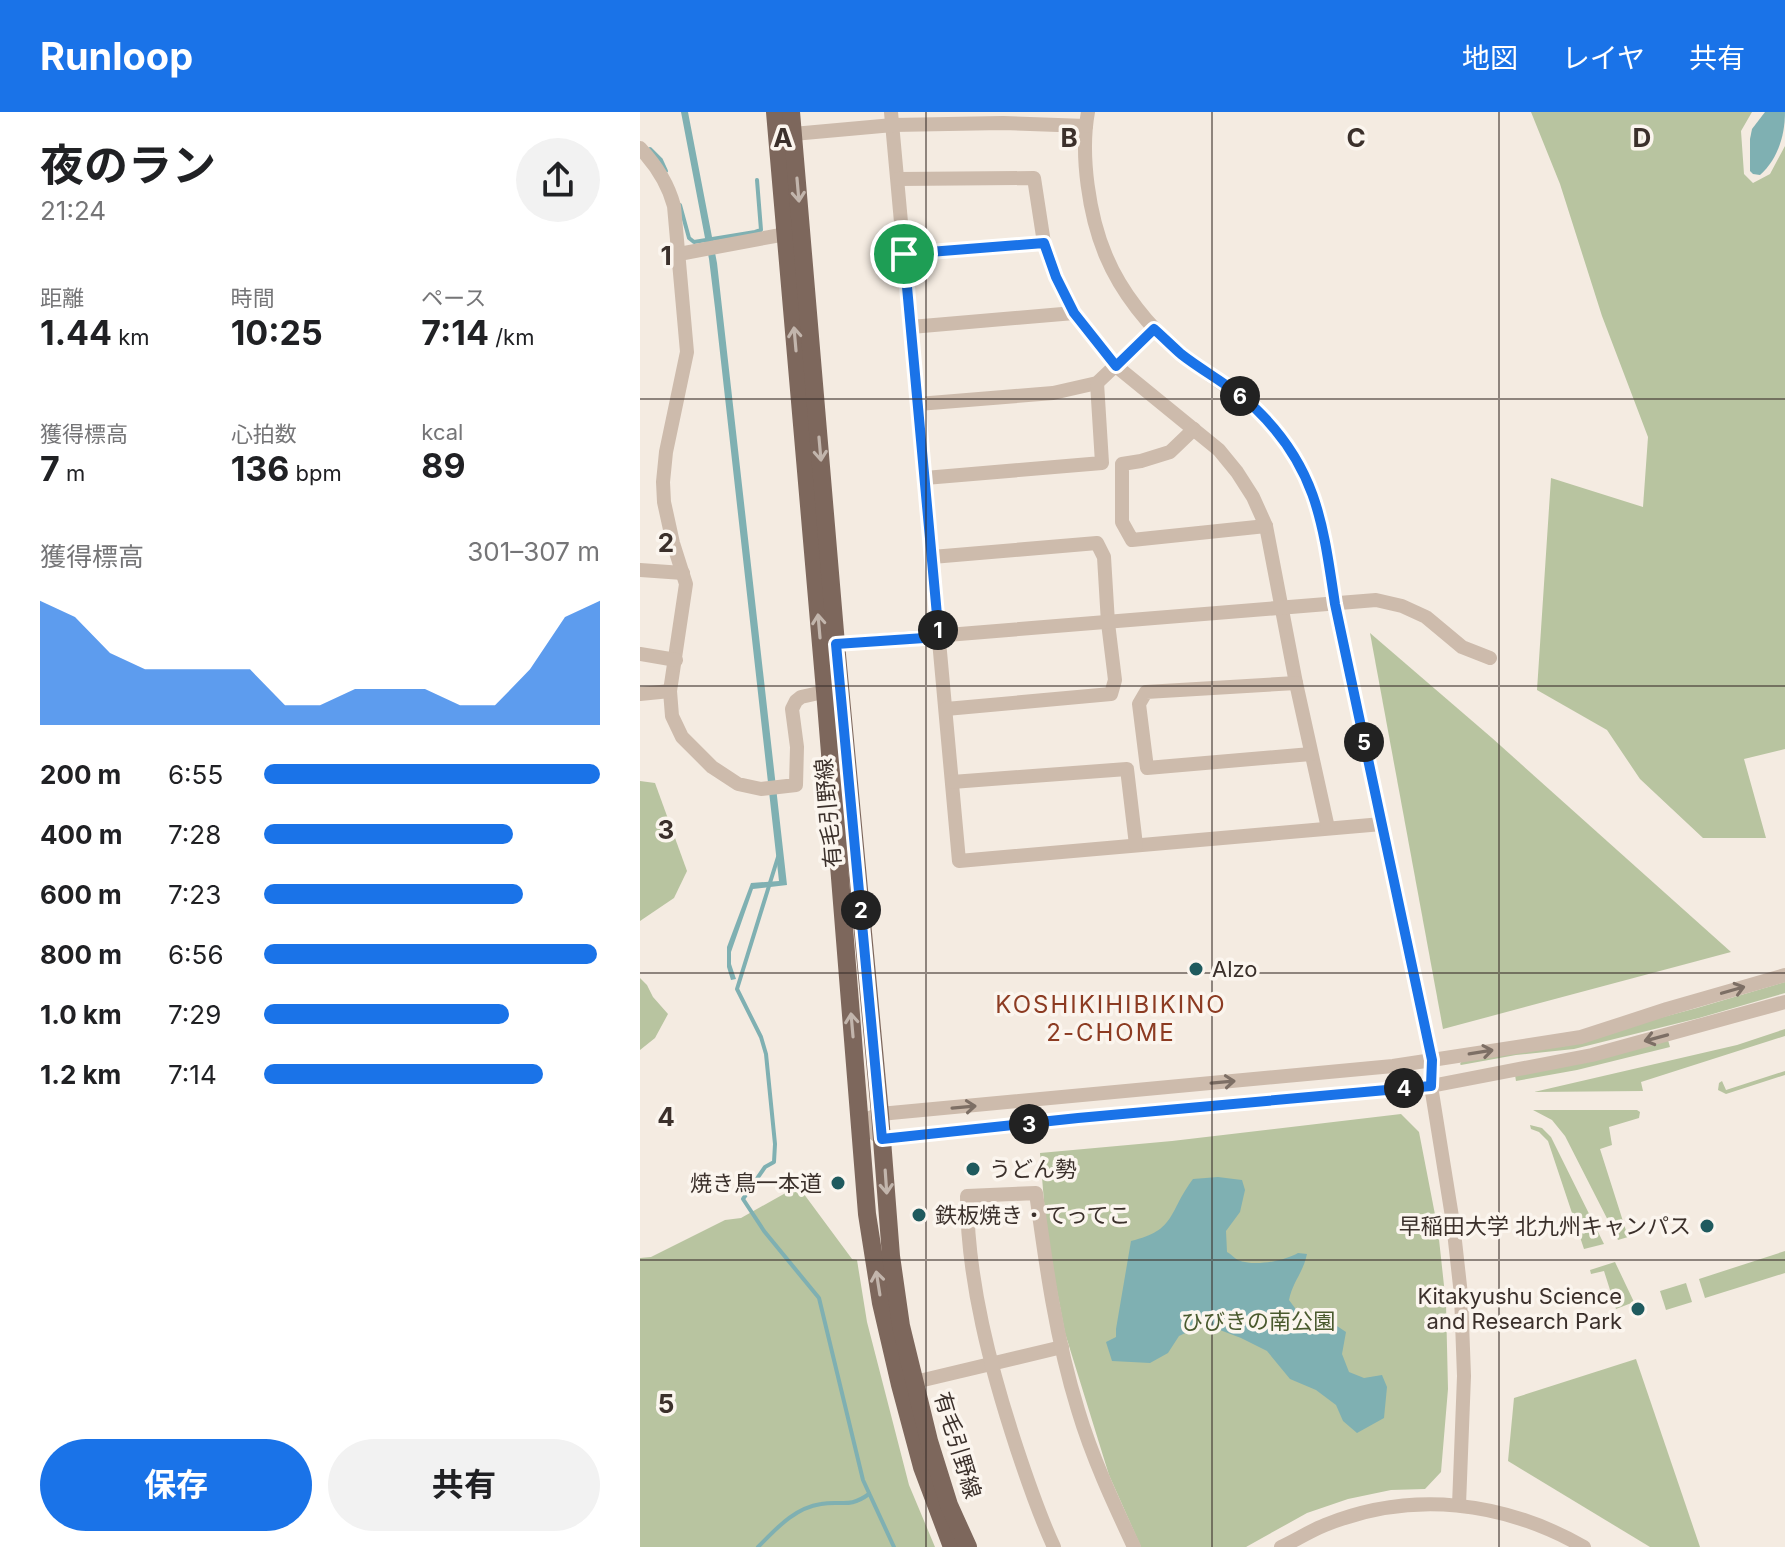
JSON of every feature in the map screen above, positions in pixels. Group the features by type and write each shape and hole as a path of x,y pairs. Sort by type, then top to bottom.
{"main road":[{"name":"有毛引野線","path":"775,112 786,134 836,644 833,690 867,1214 881,1303 900,1385 922,1467 952,1547"},
{"name":"有毛引野線","path":"791,112 786,134 786,234 880,1114 891,1256 901,1326 929,1441 949,1505 968,1547"}],"street":[{"path":"786,134 892,118 1003,123 1087,119 1087,171 1092,209 1106,255 1126,291 1154,329 1180,353 1254,407 1280,435 1299,463 1312,491 1324,532 1335,604 1432,1060 1431,1086 1461,1295 1464,1376 1459,1505"},
{"path":"892,118 959,861 1382,824"},
{"path":"640,148 657,165 672,196 687,352 666,452 663,482 673,543 686,584 670,691 672,716 682,737 712,767 738,784 761,789 796,785 797,747 792,709 801,697 833,690"},
{"path":"898,179 1034,178 1044,243 1074,313 1116,366 1219,450 1237,472 1266,526 1280,608 1328,828"},
{"path":"679,254 786,234"},
{"path":"904,254 1044,243"},
{"path":"911,327 1074,313"},
{"path":"918,404 1053,393 1097,383 1154,329"},
{"path":"925,478 1102,463 1097,383"},
{"path":"1194,429 1170,452 1122,464 1122,522 1132,540 1266,526"},
{"path":"932,557 1097,543 1104,557 1115,680 1111,694 946,709"},
{"path":"640,570 683,573"},
{"path":"836,644 1376,600 1402,606 1426,617 1462,647 1490,658"},
{"path":"640,654 676,660"},
{"path":"1296,683 1146,692 1139,704 1147,768 1311,754"},
{"path":"640,694 670,691"},
{"path":"952,782 1127,769 1136,845"},
{"path":"859,1122 880,1114 1378,1067 1581,1037 1785,975"},
{"path":"859,1122 882,1139 1431,1086 1592,1055 1785,1002"},
{"path":"1054,1547 1025,1473 991,1364 967,1227 967,1196 1036,1193 1050,1296 1078,1411 1106,1487 1134,1547"},
{"path":"915,1382 1062,1347"},
{"path":"1285,1546 1324,1525 1357,1515 1427,1504 1459,1505 1516,1516 1584,1547"}],"green space":[{"path":"1531,112 1752,112 1741,131 1744,174 1753,183 1770,174 1785,146 1785,749 1744,759 1766,838 1703,838 1640,779 1607,730 1537,690 1551,478 1643,507 1648,437 1602,316 1560,184"},
{"path":"1370,633 1492,738 1731,952 1443,1029"},
{"path":"640,781 655,783 687,871 674,898 640,921"},
{"path":"640,978 668,1014 655,1038 640,1050"},
{"path":"1785,982 1785,993 1699,1018 1574,1049 1460,1064 1462,1061 1595,1035"},
{"path":"1785,1029 1785,1036 1641,1082 1643,1091 1534,1092 1737,1045"},
{"path":"1668,1040 1670,1047 1577,1070 1516,1081 1515,1075"},
{"path":"1785,1071 1785,1075 1726,1094 1718,1090 1722,1081 1726,1090"},
{"path":"1533,1110 1640,1112 1639,1118 1609,1127 1612,1145 1600,1149 1628,1237 1618,1240 1565,1136 1552,1120"},
{"name":"ひびきの南公園","path":"1401,1114 1419,1132 1438,1230 1446,1304 1448,1389 1441,1472 1425,1489 1391,1490 1348,1499 1307,1513 1246,1547 1141,1547 1109,1475 1065,1333 1047,1238 1040,1153"},
{"path":"1530,1125 1542,1128 1551,1137 1604,1244 1584,1249 1548,1141"},
{"path":"798,1186 852,1259 857,1260 867,1322 909,1485 935,1547 640,1547 640,1258 651,1257 725,1220 741,1218"},
{"path":"1785,1251 1785,1273 1705,1298 1699,1279"},
{"path":"1615,1262 1634,1302 1616,1309 1604,1271 1591,1274 1590,1270"},
{"path":"1686,1283 1692,1302 1666,1310 1660,1291"},
{"path":"1636,1359 1700,1547 1650,1547 1508,1461 1514,1398"}],"water":[{"path":"681,112 688,112 717,263 787,885 753,889 731,952 736,979 731,980 727,967 727,947 751,883 779,881 709,259"},
{"path":"1765,112 1785,112 1785,121 1776,154 1760,175 1750,171 1750,139 1752,129"},
{"path":"1218,1177 1242,1180 1245,1190 1240,1212 1226,1231 1227,1252 1238,1260 1252,1263 1277,1261 1298,1253 1307,1254 1289,1300 1303,1319 1321,1330 1337,1326 1346,1332 1342,1354 1349,1372 1364,1378 1382,1375 1387,1387 1384,1418 1357,1433 1343,1421 1336,1405 1316,1390 1290,1379 1267,1351 1204,1324 1179,1336 1168,1353 1150,1363 1112,1361 1106,1342 1116,1337 1131,1241 1146,1237 1164,1225 1193,1179"}],"waterway":[{"path":"650,149 661,160 666,171"},
{"path":"680,205 689,238 694,242 755,232 761,230 757,180"},
{"path":"778,857 737,989 766,1054 775,1144 774,1162 765,1167 743,1199 764,1231 819,1298 863,1480 894,1547"},
{"path":"758,1547 786,1520 802,1510 821,1504 850,1503 869,1494"}],"place":[{"name":"Alzo","path":"1196,969"},
{"name":"うどん勢","path":"973,1169"},
{"name":"焼き鳥一本道","path":"838,1183"},
{"name":"鉄板焼き・てってこ","path":"919,1215"},
{"name":"早稲田大学 北九州キャンパス","path":"1707,1226"},
{"name":"Kitakyushu Science and Research Park","path":"1638,1309"}],"district":[{"name":"KOSHIKIHIBIKINO 2-CHOME","path":"1111,1018"}],"route":[{"path":"1044,243 1074,313 1116,366 1154,329 1180,353 1254,407 1280,435 1299,463 1312,491 1324,532 1335,604 1432,1060 1431,1086 882,1139 836,644 939,637 904,254 1044,243"}]}
